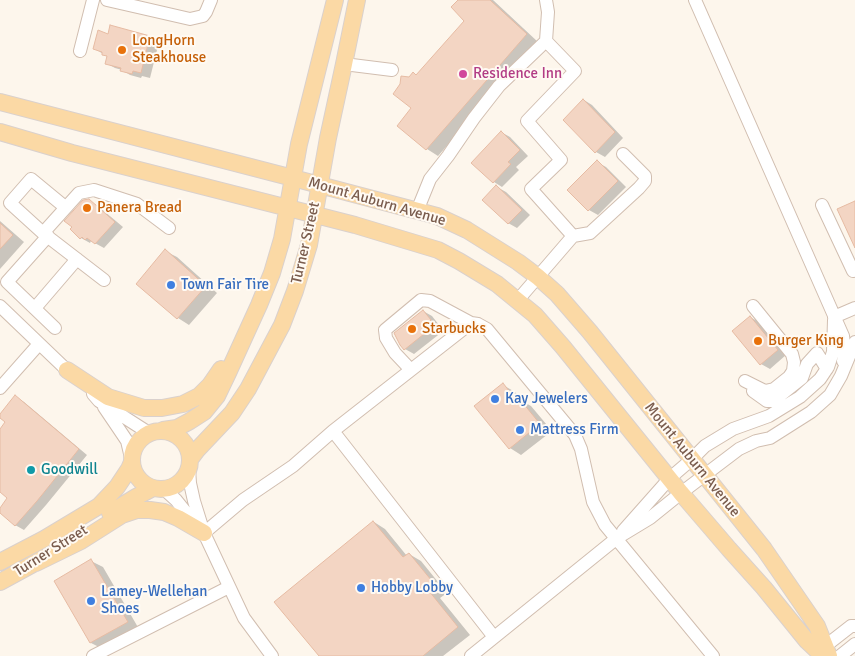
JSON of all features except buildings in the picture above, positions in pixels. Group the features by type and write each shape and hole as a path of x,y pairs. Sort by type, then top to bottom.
{"main road":[{"name":"Turner Street","path":"0,562 44,539 99,506 117,488 129,469 135,445 140,438 156,431 177,428 190,422 204,412 217,396 272,273 282,239 300,144 335,0"},
{"name":"Turner Street","path":"0,582 36,563 118,507 158,489 169,488 179,484 184,480 197,450 232,414 248,389 282,325 308,245 356,0"},
{"name":"Mount Auburn Avenue","path":"0,102 437,216 466,230 518,262 538,276 557,294 590,332 764,549 817,626 822,653"},
{"name":"Mount Auburn Avenue","path":"0,132 72,154 355,225 438,250 497,284 535,314 681,493 764,588 807,641 822,653"},
{"path":"67,370 108,397 144,408 162,408 183,404 199,396 210,385 259,305"},
{"path":"156,431 177,434 188,448 190,463"},
{"path":"132,460 135,473 140,480 158,489"},
{"path":"36,563 82,541 122,515 137,510 164,512 204,533"}],"street":[{"path":"80,51 92,0"},
{"path":"115,1 190,18 203,16 211,0"},
{"path":"417,211 430,179 474,118 499,86 546,41 548,12 546,0"},
{"path":"695,0 843,336 845,352 841,376"},
{"path":"546,41 574,71 527,121 561,160 531,189 573,236"},
{"path":"344,64 392,70"},
{"path":"517,301 573,236 590,232 645,181 645,176 623,154"},
{"path":"61,204 31,178 10,203 46,235 104,280"},
{"path":"55,328 7,282 46,235 61,204 79,193 94,190 138,204 169,228"},
{"path":"822,205 852,271 855,270"},
{"path":"35,308 77,259"},
{"path":"411,370 395,353 386,338 384,330 421,300 430,301 471,323 478,324 487,329 575,435 581,450 593,502 605,525 713,656"},
{"path":"0,306 100,401 127,441 132,460"},
{"path":"753,306 792,354 794,362 793,370 789,377 774,389 765,391 749,386 767,401 773,401 802,378 807,364 817,352 827,369"},
{"path":"834,317 855,308"},
{"path":"617,538 670,478 692,460 705,446 733,429 770,416 800,397 820,378 827,369 833,352 834,317"},
{"path":"204,533 243,500 292,466 332,432 471,323"},
{"path":"471,656 617,538 650,518 739,449 756,441 770,438 811,412 830,395 841,376 855,342"},
{"path":"0,388 39,344"},
{"path":"100,401 156,431"},
{"path":"332,432 494,637"},
{"path":"190,463 190,483 204,533 244,618 272,656"},
{"path":"158,489 176,500 204,533"},
{"path":"93,656 229,587"},
{"path":"822,653 851,626 855,626"},
{"path":"840,656 855,644"}],"place":[{"name":"LongHorn Steakhouse","path":"122,50"},
{"name":"Residence Inn","path":"463,74"},
{"name":"Panera Bread","path":"87,208"},
{"name":"Town Fair Tire","path":"171,285"},
{"name":"Starbucks","path":"412,329"},
{"name":"Burger King","path":"758,341"},
{"name":"Kay Jewelers","path":"495,399"},
{"name":"Mattress Firm","path":"520,430"},
{"name":"Goodwill","path":"31,470"},
{"name":"Hobby Lobby","path":"361,588"},
{"name":"Lamey-Wellehan Shoes","path":"91,601"}]}
